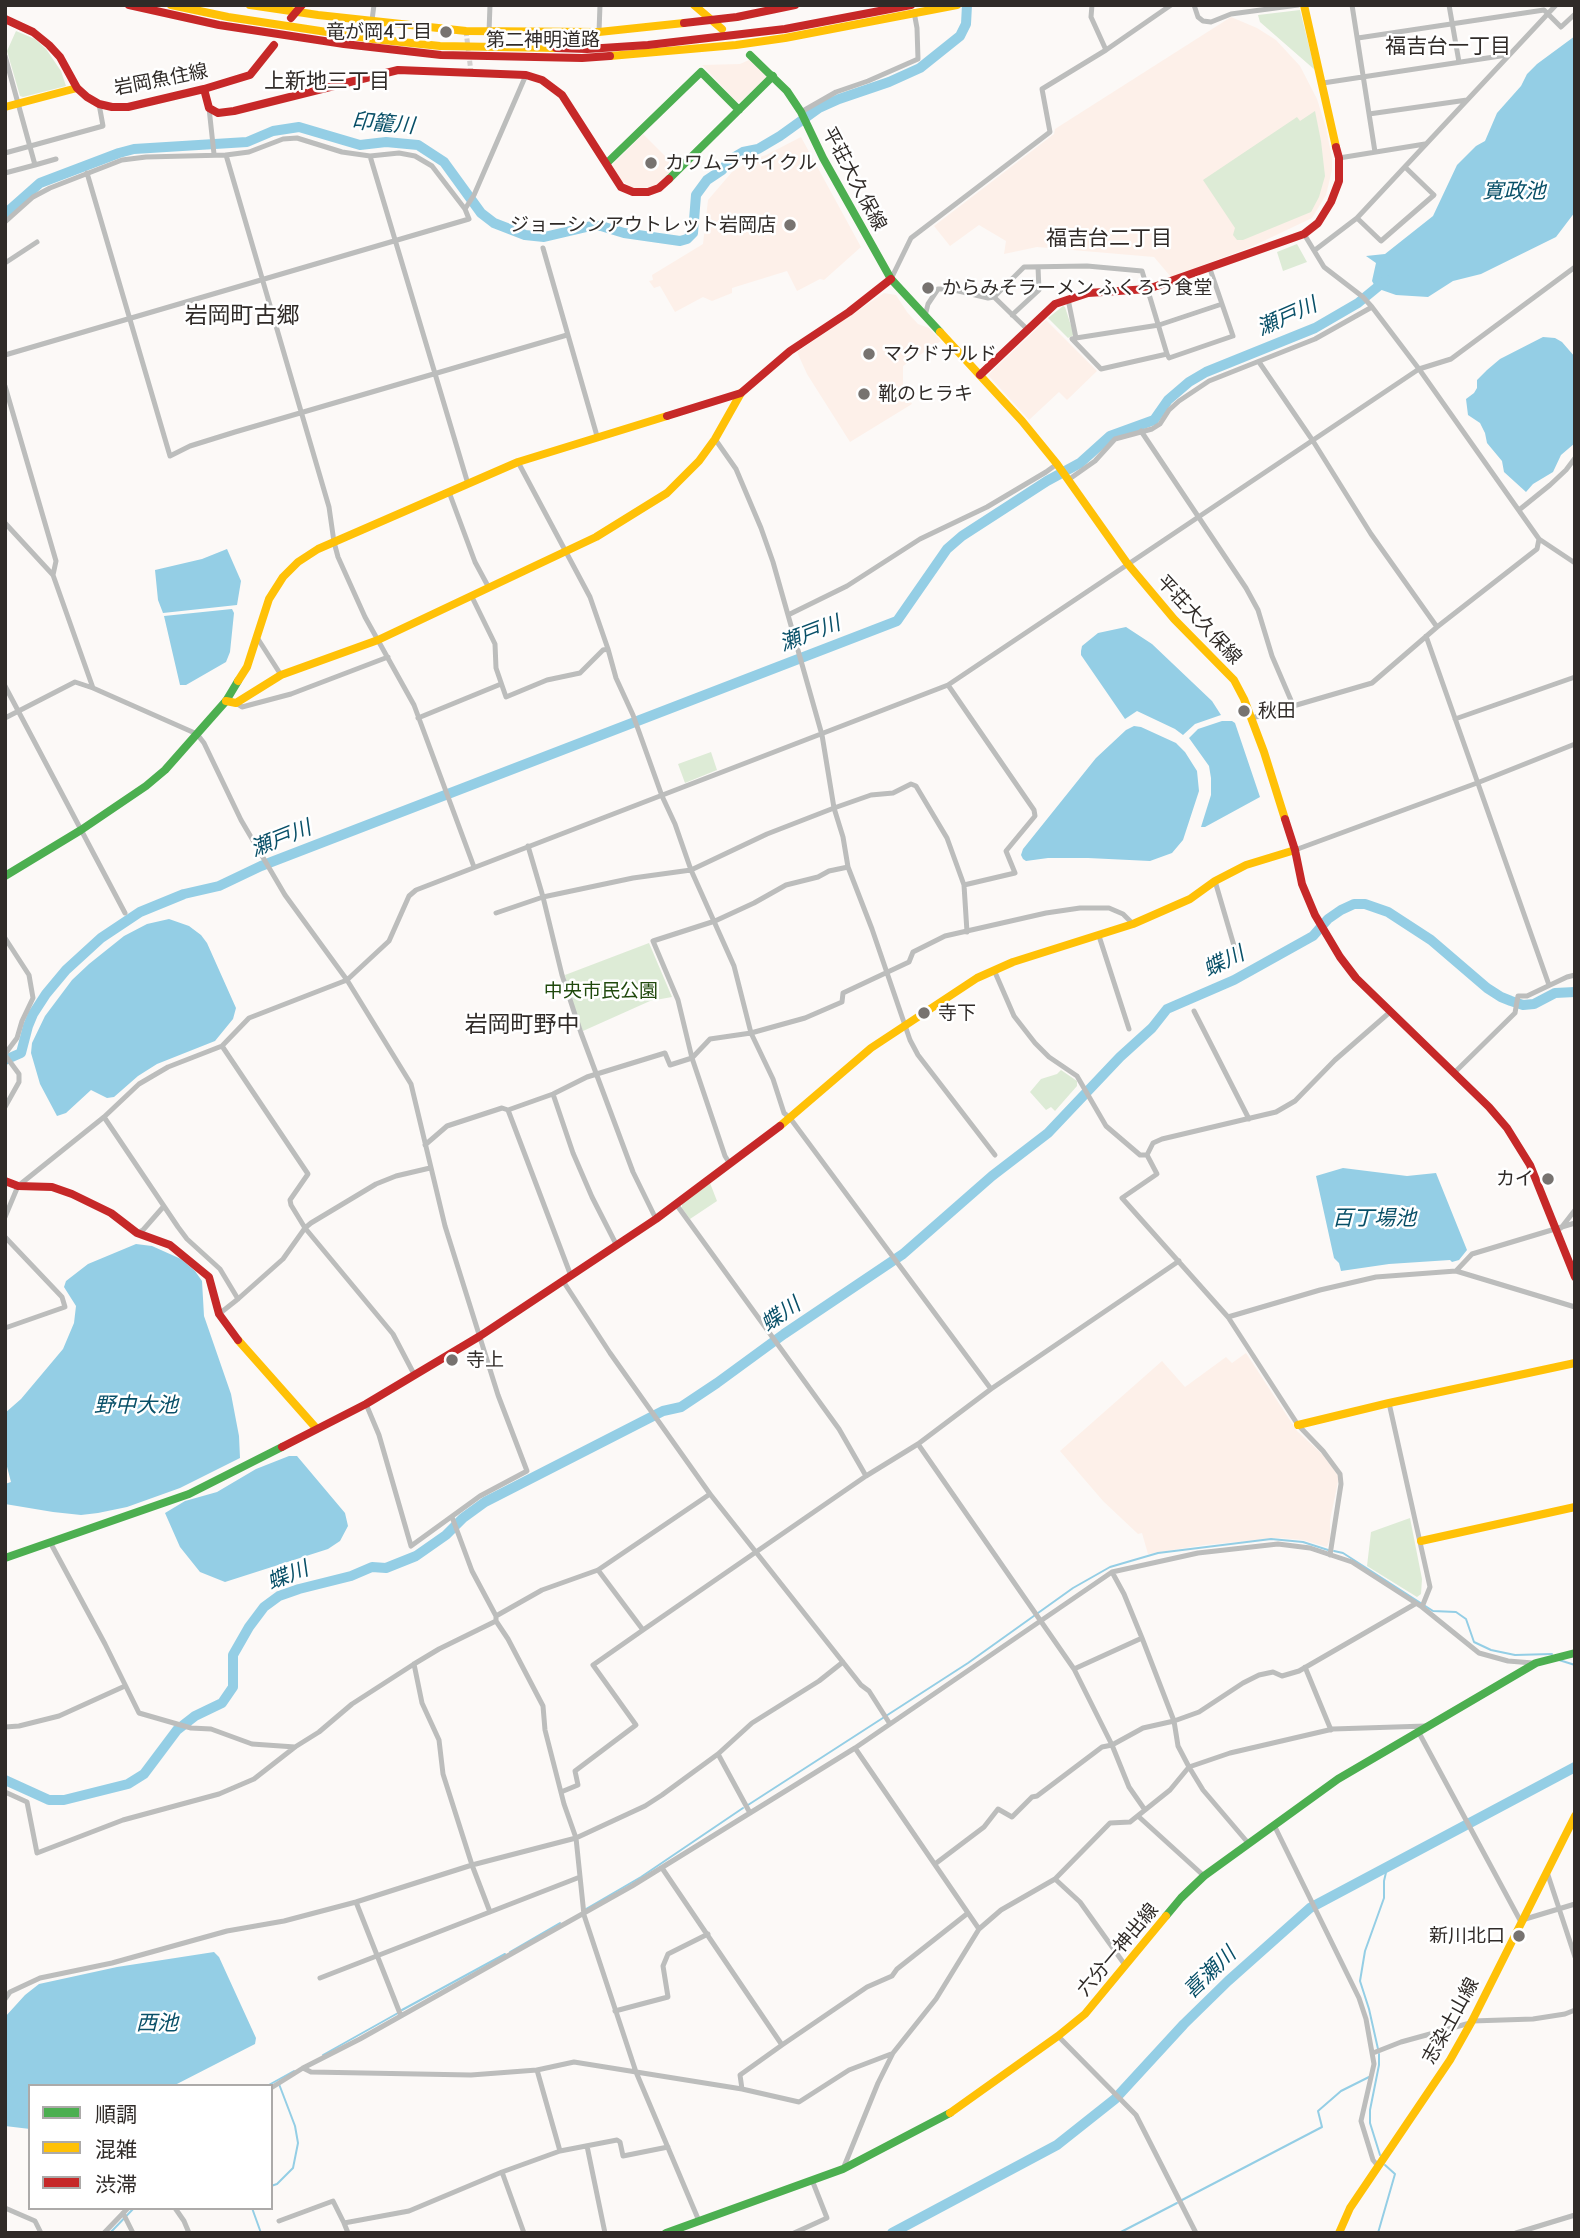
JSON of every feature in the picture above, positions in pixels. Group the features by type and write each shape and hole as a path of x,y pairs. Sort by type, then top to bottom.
{"main road":[{"name":"第二神明道路","path":"129,5 219,25 344,44 441,55 582,58 724,47 908,16 957,5"},
{"name":"第二神明道路","path":"172,5 228,18 373,39 440,46 574,49 648,45 785,29 910,6"},
{"path":"250,5 300,8 318,15 489,32 599,32 710,20 795,5"},
{"path":"694,5 722,29"},
{"path":"979,375 1055,304 1088,293 1148,289 1304,234 1318,223 1332,202 1339,181 1339,158 1324,83 1304,5"},
{"path":"291,18 300,8"},
{"path":"5,19 33,33 49,45 60,57 77,88 5,107"},
{"name":"岩岡魚住線","path":"77,88 99,104 128,107 250,75 261,65 274,45"},
{"name":"平荘大久保線","path":"750,55 787,91 804,116 829,169 891,279 1022,421 1059,466 1127,563 1174,619 1234,680 1252,718 1295,850 1302,884 1317,919 1356,978 1507,1128 1530,1165 1558,1229 1575,1277"},
{"path":"204,89 209,108 218,113 398,70 526,75 542,80 562,95 621,187 633,192 648,192 659,188 773,76"},
{"path":"607,163 701,72 739,110"},
{"path":"226,701 236,703 281,675 378,640 472,597 596,537 667,493 699,461 741,393 790,351 849,312 891,279"},
{"path":"5,876 81,830 166,770 226,701 247,667 269,599 283,577 298,562 318,549 518,462 741,393"},
{"path":"5,1558 189,1494 366,1404 415,1376 656,1219 790,1118 871,1048 977,978 1133,924 1190,899 1215,881 1246,865 1295,850"},
{"path":"5,1181 18,1186 52,1187 72,1194 111,1213 137,1233 170,1245 204,1270 209,1277 219,1314 226,1326 316,1428"},
{"path":"1298,1425 1575,1363"},
{"path":"1421,1541 1575,1507"},
{"name":"六分一神出線","path":"666,2233 843,2169 958,2109 1086,2014 1181,1898 1204,1876 1273,1825 1338,1779 1536,1663 1575,1653"},
{"name":"志染土山線","path":"1339,2233 1350,2208 1417,2110 1471,2022 1575,1816"}],"street":[{"path":"372,20 374,5"},
{"path":"489,32 490,5"},
{"path":"599,32 600,5"},
{"path":"1093,5 1091,17 1106,50"},
{"path":"891,279 911,238 1051,132 1042,89 1106,50 1171,5"},
{"path":"1194,5 1198,17 1211,22 1231,14 1298,5"},
{"path":"1352,5 1375,152"},
{"path":"1449,5 1459,62"},
{"path":"1315,250 1357,218 1556,5"},
{"path":"804,116 836,92 919,59 917,28 910,6"},
{"path":"1358,38 1544,10 1561,27 1575,14"},
{"path":"1324,83 1508,55"},
{"path":"5,56 35,165"},
{"path":"465,209 474,195 526,75"},
{"path":"1369,114 1466,100"},
{"path":"5,153 103,126 99,104"},
{"path":"209,108 214,153"},
{"path":"5,222 33,197 122,160 214,153 226,155 248,152 283,139 297,138 342,152 370,156 399,153 415,156 432,166 465,209 469,219 5,355"},
{"path":"1339,158 1425,144"},
{"path":"226,155 329,507 338,557 354,596 414,705 474,867"},
{"path":"370,156 468,484"},
{"path":"5,173 56,159"},
{"path":"1357,218 1381,242 1434,195 1405,167"},
{"path":"88,173 170,456 190,446 567,335"},
{"path":"1304,234 1324,267 1372,307 1539,539 1575,563"},
{"path":"5,263 37,242"},
{"path":"543,248 597,436"},
{"path":"925,316 928,304 938,289 994,297 1024,267 1087,266 1142,271 1169,358 1233,335 1210,268"},
{"path":"1013,315 1039,290 1038,267"},
{"path":"5,1217 18,1186 104,1117 139,1084 168,1067 222,1045 249,1018 347,980 389,941 409,896 416,890 948,685 1419,369 1451,359 1575,267"},
{"path":"994,297 1027,329"},
{"path":"1068,299 1076,338"},
{"path":"1167,354 1101,369 1072,340 1159,325 1222,304"},
{"path":"1067,479 1095,461 1115,439 1160,424 1179,401 1209,381 1315,339 1372,307"},
{"path":"1259,362 1313,441 1371,534 1437,627"},
{"path":"5,386 56,561 53,575"},
{"path":"5,414 13,412"},
{"path":"1141,431 1246,588 1258,610 1272,656 1293,705"},
{"path":"715,439 736,470 761,528 804,666 822,735 834,808 848,867 905,1024 918,1055 995,1155"},
{"path":"1519,510 1550,485 1575,458"},
{"path":"518,462 590,597 616,678 633,715 662,796 691,870 734,966 751,1033 773,1079 784,1113 991,1389"},
{"path":"788,615 847,586 920,539 987,508 1059,466"},
{"path":"449,492 475,562 489,588"},
{"path":"5,523 53,575 93,688"},
{"path":"1252,718 1372,683 1437,627 1537,549 1539,539"},
{"path":"472,597 495,644 496,668 506,697 547,680 580,673 603,650 608,649"},
{"path":"1426,636 1549,985"},
{"path":"258,639 281,675"},
{"path":"236,703 242,707 291,694 388,657"},
{"path":"1455,719 1575,677"},
{"path":"5,718 75,682 197,734 270,871 347,980 411,1084 445,1226 498,1395 527,1471 480,1496 411,1546 379,1435 366,1404"},
{"path":"418,718 501,684"},
{"path":"948,685 1034,810 1035,816 1006,851 1015,873 964,884"},
{"path":"5,686 125,913"},
{"path":"1295,850 1478,783 1575,744"},
{"path":"496,913 543,897 633,878 691,870 834,808 871,795 893,793 911,784 916,786 943,829 964,884 967,932"},
{"path":"528,846 562,975 633,1172 656,1219"},
{"path":"730,1164 692,1058 678,1000 653,941 715,921 786,885 848,867"},
{"path":"1215,881 1237,956"},
{"path":"425,1145 447,1126 502,1108 508,1110 553,1094 587,1077 665,1053 670,1065 692,1058 710,1039 751,1033 825,1010 842,1002 843,993 888,974 909,962 913,952 945,936 1080,908 1109,908 1123,914 1133,924"},
{"path":"1099,936 1129,1029"},
{"path":"5,938 29,975 33,998 17,1038 5,1055 19,1074 19,1082 5,1107"},
{"path":"994,970 1014,1016 1035,1043 1049,1057 1077,1076 1106,1126 1140,1155 1147,1155"},
{"path":"1454,1073 1515,1013 1518,996 1527,996 1575,975"},
{"path":"1194,1011 1248,1119"},
{"path":"1147,1155 1153,1143 1162,1139 1276,1112 1295,1101 1335,1060 1390,1012"},
{"path":"222,1045 308,1174 290,1200 305,1228 393,1334 415,1376"},
{"path":"553,1094 573,1153 617,1246"},
{"path":"508,1110 571,1276"},
{"path":"104,1117 187,1239 220,1269 238,1299"},
{"path":"1147,1155 1157,1174 1122,1198 1228,1317 1298,1425 1340,1474 1341,1484 1330,1555"},
{"path":"219,1314 283,1259 305,1228 376,1184 430,1168"},
{"path":"676,1204 839,1429 866,1476"},
{"path":"137,1233 143,1230 164,1206"},
{"path":"1558,1229 1575,1210"},
{"path":"1456,1271 1472,1254 1575,1223"},
{"path":"5,1237 62,1297 65,1307 5,1328"},
{"path":"561,1792 578,1785 575,1771 636,1725 593,1665 866,1476 918,1444 991,1389 1179,1261"},
{"path":"1228,1317 1320,1290 1376,1278 1456,1271 1575,1307"},
{"path":"563,1282 710,1494 861,1685 869,1691 890,1724"},
{"path":"1389,1403 1430,1587 1422,1607"},
{"path":"918,1444 1074,1669 1112,1745 1129,1787 1145,1810"},
{"path":"5,1792 27,1802 37,1853 123,1820 219,1794 254,1779 319,1732 352,1704 414,1664 542,1590 598,1570 710,1494"},
{"path":"452,1517 472,1571 543,1706 545,1730 576,1838 584,1915 636,2072 699,2221"},
{"path":"50,1542 139,1713 159,1721 211,1729 252,1744 295,1747"},
{"path":"273,2087 584,1915 662,1868 855,1748 1112,1572 1198,1553 1278,1544 1310,1548 1352,1562 1422,1607 1479,1653 1508,1661 1536,1663"},
{"path":"598,1570 643,1630"},
{"path":"1112,1572 1124,1594 1174,1721 1178,1746 1203,1790 1249,1844"},
{"path":"935,1864 985,1827 998,1809 1012,1817 1032,1797 1102,1747 1112,1745 1143,1728 1199,1712 1243,1682 1259,1675 1273,1672 1282,1676 1305,1667 1415,1604"},
{"path":"1074,1669 1142,1638"},
{"path":"5,2000 10,1992 40,1978 112,1963 227,1931 284,1921 356,1902 472,1865 576,1838 653,1801 718,1754 752,1723 819,1681 843,1662"},
{"path":"414,1664 422,1703 439,1740 443,1774 490,1912"},
{"path":"1305,1667 1331,1730"},
{"path":"5,1727 59,1716 125,1686"},
{"path":"843,2169 893,2053 936,1999 979,1929 1001,1910 1055,1879 1111,1823 1130,1822 1138,1816 1170,1790 1189,1767 1230,1753 1331,1730 1422,1728 1465,1818 1522,1921 1575,1904"},
{"path":"855,1748 979,1929"},
{"path":"718,1754 750,1813"},
{"path":"1138,1816 1204,1876"},
{"path":"1273,1825 1359,1998 1366,2019 1374,2053 1373,2074 1361,2122 1373,2160 1378,2166"},
{"path":"662,1868 782,2045"},
{"path":"1547,1872 1575,1956"},
{"path":"320,1978 580,1877"},
{"path":"1055,1879 1080,1902 1125,1965"},
{"path":"356,1902 401,2016"},
{"path":"742,2089 740,2075 867,1987 892,1976 897,1969 968,1913"},
{"path":"615,2011 668,1997 663,1966 668,1954 708,1934"},
{"path":"1374,2053 1401,2042 1471,2022 1533,2019 1575,2010"},
{"path":"1058,2036 1136,2115 1196,2233"},
{"path":"303,2068 311,2072 471,2075 537,2070 574,2063 742,2089 799,2102 849,2070 893,2053"},
{"path":"537,2070 560,2151"},
{"path":"344,2223 409,2211 560,2151 617,2140 620,2142 623,2156 668,2147"},
{"path":"587,2146 605,2233"},
{"path":"502,2172 524,2233"},
{"path":"794,2233 827,2218 812,2180"},
{"path":"279,2221 333,2201 348,2233"},
{"path":"5,2208 35,2221 41,2233"},
{"path":"176,2210 188,2233"},
{"path":"104,2233 125,2211 133,2233"},
{"path":"1516,2233 1575,2214"}],"shaded area":[{"path":"1231,17 1276,40 1300,66 1317,99 1326,128 1332,170 1326,195 1312,218 1251,247 1171,277 1154,257 1037,247 1004,254 1006,241 979,225 950,246 934,226 1054,134 1055,129"},
{"path":"749,60 767,77 740,102 702,65 740,64"},
{"name":"カワムラサイクル","path":"643,134 676,167 655,186 635,189 620,180 612,165"},
{"path":"801,137 861,247 824,280 820,279 797,291 787,271 732,288 732,293 712,301 703,297 675,312 660,286 654,288 649,281 653,280 652,275 703,244 708,200 732,172"},
{"path":"884,293 896,295 918,324 929,328 941,341 903,366 903,388 912,404 850,442 807,374 797,352"},
{"path":"1046,320 1097,371 1067,400 1059,392 1029,420 988,375"},
{"path":"1246,1353 1297,1431 1323,1455 1339,1477 1327,1547 1303,1540 1280,1538 1204,1545 1148,1554 1142,1533 1138,1534 1103,1501 1060,1451 1162,1361 1185,1387 1226,1357 1232,1363"}],"green space":[{"path":"1300,10 1315,70 1260,22 1258,15"},
{"path":"16,31 35,39 46,49 61,71 66,86 20,96 7,51"},
{"path":"1315,111 1325,176 1311,212 1243,240 1237,240 1233,235 1235,228 1203,180 1297,117 1300,121"},
{"path":"1297,244 1307,262 1283,271 1277,252"},
{"path":"1063,306 1074,335 1068,338 1048,318"},
{"path":"711,752 717,770 685,783 678,764"},
{"name":"中央市民公園","path":"649,943 672,997 650,1001 583,1031 570,1000 565,975"},
{"path":"1061,1070 1077,1081 1077,1086 1055,1111 1051,1107 1046,1110 1030,1092 1041,1079"},
{"path":"710,1183 717,1201 690,1219 682,1204"},
{"path":"1410,1518 1422,1579 1421,1594 1417,1597 1367,1566 1371,1532"}],"water":[{"name":"寛政池","path":"1575,36 1575,212 1556,237 1481,274 1453,281 1428,297 1396,295 1376,288 1372,281 1376,263 1366,256 1385,254 1433,216 1457,165 1485,141 1497,113 1521,86 1527,74"},
{"path":"1543,337 1562,342 1575,357 1575,443 1561,455 1553,472 1533,484 1526,492 1504,472 1502,461 1487,443 1480,423 1468,415 1466,399 1477,388 1477,380 1500,359"},
{"path":"227,549 241,581 237,605 163,613 158,600 155,570 202,559"},
{"path":"232,609 234,613 230,652 226,662 186,685 180,685 164,616"},
{"path":"1126,627 1152,644 1212,701 1221,715 1195,724 1183,735 1137,711 1125,719 1081,655 1081,651 1082,646 1098,633"},
{"path":"1222,721 1235,723 1260,797 1201,827 1211,795 1211,778 1209,766 1189,738 1198,729"},
{"path":"1134,726 1176,743 1197,771 1199,791 1183,840 1172,853 1150,861 1023,859 1023,849 1096,758"},
{"path":"169,919 189,926 207,943 236,1008 233,1019 215,1041 157,1064 114,1097 107,1098 91,1090 66,1113 57,1116 40,1084 31,1053 32,1043 45,1016 72,980 124,936 147,924"},
{"name":"百丁場池","path":"1343,1168 1407,1176 1436,1173 1467,1250 1459,1260 1452,1262 1389,1264 1341,1271 1334,1258 1316,1176"},
{"name":"野中大池","path":"136,1244 152,1246 181,1259 202,1281 204,1316 231,1394 240,1458 180,1488 127,1507 98,1513 81,1515 5,1504 5,1484 11,1482 5,1459 5,1413 21,1399 63,1349 74,1323 76,1306 64,1287 66,1281 88,1264"},
{"path":"289,1456 297,1456 345,1513 348,1526 340,1541 328,1549 225,1582 200,1572 180,1547 165,1513 185,1501 217,1492 256,1469"},
{"name":"西池","path":"214,1952 219,1957 256,2038 255,2044 177,2084 28,2084 28,2129 5,2126 5,2017 39,1984 117,1967"}],"waterway":[{"name":"印籠川","path":"5,214 40,183 119,153 134,149 247,142 273,131 299,127 360,145 386,142 418,145 444,162 481,213 494,223 525,235 544,237 601,226 624,233 680,241 693,233 696,195 707,180 722,170 731,159 743,152 758,149 819,108 920,68 960,36 966,24 967,5"},
{"name":"瀬戸川","path":"5,1060 21,1053 33,1014 66,970 101,938 140,912 184,894 219,886 261,866 897,621 947,549 962,536 1080,463 1110,436 1154,420 1168,400 1189,382 1206,372 1315,328 1358,303 1386,280"},
{"name":"蝶川","path":"5,1780 49,1800 64,1800 128,1784 144,1774 177,1730 195,1716 222,1703 233,1687 233,1655 264,1607 279,1596 351,1576 372,1567 386,1568 416,1556 485,1502 663,1411 681,1407 903,1254 992,1176 1048,1133 1120,1057 1152,1028 1167,1009 1234,980 1313,936 1328,919 1341,910 1354,904 1365,904 1388,912 1431,940 1487,988 1511,1001 1523,1005 1534,1004 1555,993 1575,992"},
{"path":"748,1805 968,1663 1073,1588 1110,1567 1158,1553 1271,1539 1303,1542 1328,1550"},
{"path":"1334,1551 1343,1553 1433,1611 1456,1612 1466,1619 1474,1642 1491,1650 1515,1655 1552,1654"},
{"path":"1559,1660 1575,1665"},
{"name":"喜瀬川","path":"892,2233 1057,2145 1115,2099 1184,2024 1310,1908 1575,1767"},
{"path":"586,1909 641,1877 743,1808"},
{"path":"1378,2049 1360,1981 1365,1951 1384,1898 1387,1868"},
{"path":"510,1952 560,1923"},
{"path":"402,2010 505,1954"},
{"path":"323,2055 398,2013"},
{"path":"1379,2054 1370,2123 1380,2155"},
{"path":"271,2084 294,2071"},
{"path":"1182,2200 1322,2127 1318,2111 1341,2091 1369,2077"},
{"path":"273,2185 293,2168 298,2143 295,2126 279,2084"},
{"path":"1378,2233 1395,2174 1385,2165"},
{"path":"1119,2233 1177,2203"},
{"path":"110,2233 132,2210"},
{"path":"253,2210 261,2233"}],"tunnel":[{"path":"466,31 471,72"}],"traffic: fast":[{"path":"750,55 787,91 801,112 823,158 891,279 940,332"},
{"path":"607,163 701,72 739,110"},
{"path":"669,179 773,76"},
{"path":"5,876 81,830 146,786 165,770 226,701 238,681"},
{"path":"5,1558 189,1494 282,1447"},
{"path":"1166,1916 1204,1876 1338,1779 1536,1663 1575,1653"},
{"path":"666,2233 843,2169 950,2113"}],"traffic: slow":[{"path":"171,5 228,17 373,39 440,46 556,48"},
{"path":"250,5 466,31 599,32 684,23"},
{"path":"694,5 722,29"},
{"path":"610,56 785,38 957,5"},
{"path":"1304,5 1336,147"},
{"path":"5,107 77,88"},
{"path":"940,332 1022,421 1057,464 1127,563 1174,619 1234,680 1264,752 1285,819"},
{"path":"226,701 236,703 281,675 378,640 596,537 667,493 699,461 741,393"},
{"path":"238,681 247,667 269,599 283,577 298,562 318,549 518,462 667,416"},
{"path":"780,1126 871,1048 977,978 1013,962 1133,924 1190,899 1215,881 1246,865 1295,850"},
{"path":"238,1340 316,1428"},
{"path":"1298,1425 1575,1363"},
{"path":"1421,1541 1575,1507"},
{"path":"1339,2233 1350,2208 1450,2060 1575,1816"},
{"path":"950,2113 1085,2014 1166,1916"}],"traffic: jam":[{"path":"129,5 219,25 441,55 582,58 610,56"},
{"path":"291,18 302,5"},
{"path":"684,23 737,17 795,5"},
{"path":"556,48 648,45 785,29 911,5"},
{"path":"5,19 33,32 49,45 60,57 77,88 87,97 112,107 128,107 250,75 274,45"},
{"path":"204,89 209,108 218,113 398,70 526,75 542,80 562,95 621,187 633,192 648,192 659,188 669,179"},
{"path":"980,375 1055,304 1088,293 1148,289 1304,234 1318,223 1331,202 1339,181 1336,147"},
{"path":"667,416 741,393 790,351 849,312 891,279"},
{"path":"1285,819 1302,884 1315,915 1340,957 1356,978 1489,1107 1507,1128 1530,1165 1575,1277"},
{"path":"282,1447 366,1404 480,1336 656,1219 780,1126"},
{"path":"5,1181 18,1186 52,1187 72,1194 111,1213 137,1233 170,1245 209,1277 219,1314 238,1340"}],"place":[{"name":"竜が岡4丁目","path":"446,32"},
{"name":"カワムラサイクル","path":"651,163"},
{"name":"ジョーシンアウトレット岩岡店","path":"790,225"},
{"name":"からみそラーメン ふくろう食堂","path":"928,288"},
{"name":"マクドナルド","path":"869,354"},
{"name":"靴のヒラキ","path":"864,394"},
{"name":"秋田","path":"1244,711"},
{"name":"寺下","path":"924,1013"},
{"name":"カイ","path":"1548,1179"},
{"name":"寺上","path":"452,1360"},
{"name":"新川北口","path":"1519,1936"}],"district":[{"name":"福吉台一丁目","path":"1448,47"},
{"name":"上新地三丁目","path":"327,82"},
{"name":"福吉台二丁目","path":"1109,239"},
{"name":"岩岡町古郷","path":"242,316"},
{"name":"岩岡町野中","path":"522,1025"}]}
